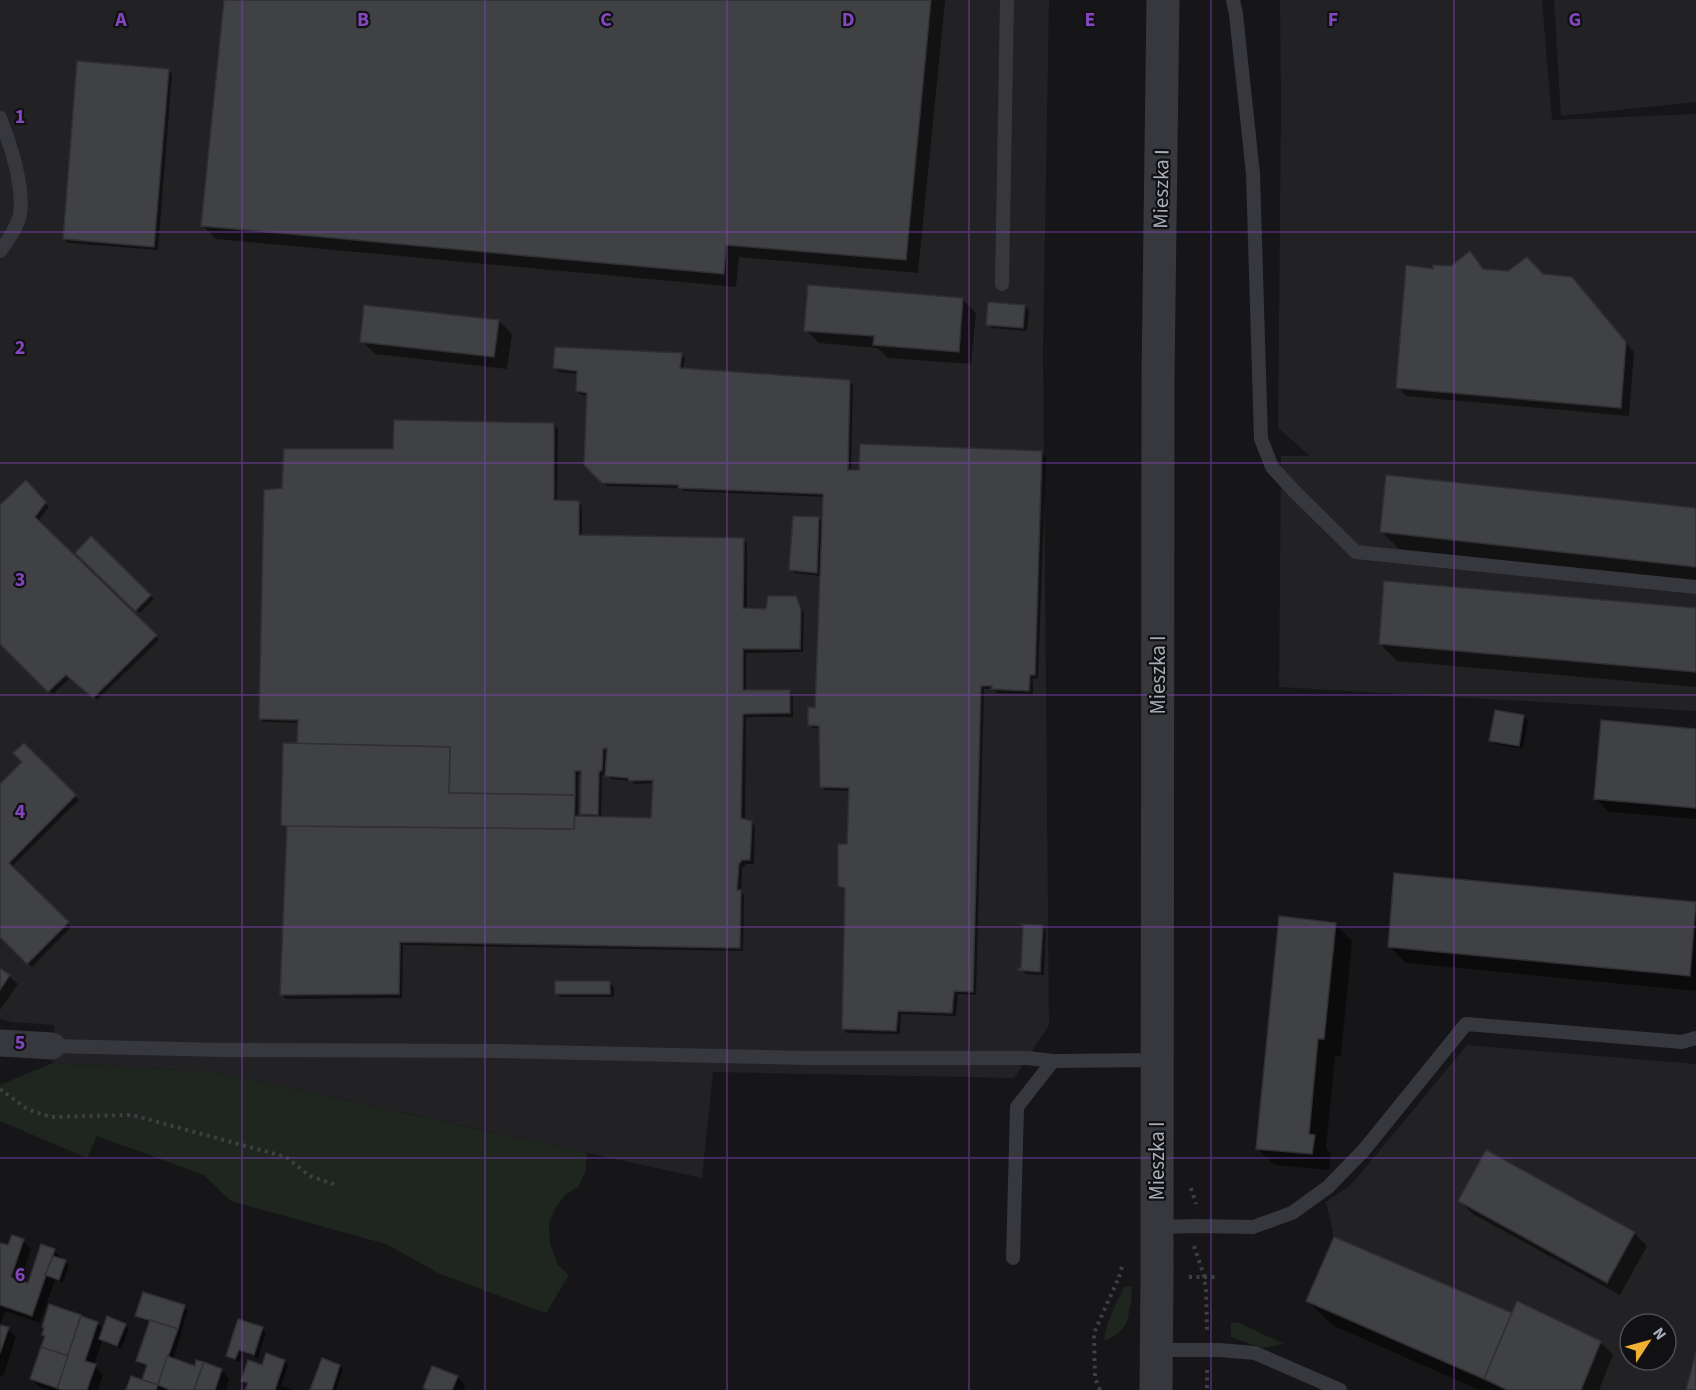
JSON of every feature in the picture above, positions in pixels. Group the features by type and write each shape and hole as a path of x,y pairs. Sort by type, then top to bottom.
{"street":[{"name":"Mieszka I","path":"1156,1390 1158,377 1163,0"},
{"path":"0,1043 52,1046"}],"lane":[{"path":"1002,284 1007,0"},
{"path":"1233,0 1253,174 1261,439 1272,467 1356,552 1696,587"},
{"path":"0,118 9,142 20,189 20,217 0,251"},
{"path":"1157,1227 1253,1227 1292,1213 1328,1187 1364,1150 1466,1024 1682,1042 1696,1038"},
{"path":"52,1046 224,1050 502,1051 808,1058 1157,1060"},
{"path":"1013,1258 1017,1107 1053,1061"},
{"path":"1156,1350 1255,1353 1340,1390"}],"path":[{"path":"0,1089 27,1108 50,1117 132,1115 286,1157 310,1176 336,1185"},
{"path":"1198,1226 1194,1246 1206,1290 1207,1390"}],"shaded area":[{"path":"0,0 1049,0 1043,350 1049,1025 1014,1078 713,1072 702,1178 216,1072 53,1063 54,1025 0,1019"},
{"path":"1280,0 1542,0 1552,120 1696,114 1696,711 1279,687 1281,456 1310,456 1278,428"},
{"path":"1554,0 1696,0 1696,102 1561,116"},
{"path":"1467,1045 1696,1064 1696,1390 1554,1390 1512,1313 1334,1237 1326,1202 1351,1185"},
{"path":"53,1063 216,1072 587,1153 585,1173 578,1187 566,1194 556,1207 549,1223 550,1244 558,1265 569,1275 546,1313 440,1274 386,1244 231,1201 204,1175 97,1136 87,1158 0,1121 0,1085"},
{"path":"1131,1286 1131,1306 1126,1324 1115,1336 1104,1340 1109,1320 1124,1287"},
{"path":"1231,1322 1239,1323 1284,1344 1262,1348 1231,1337"}],"building":[{"path":"224,0 931,0 906,260 726,245 724,274 201,226"},
{"path":"77,61 169,69 154,247 63,239"},
{"path":"1470,251 1483,269 1508,271 1527,257 1543,274 1572,277 1626,342 1621,408 1396,388 1406,265 1433,269 1433,265 1451,266"},
{"path":"808,285 963,298 959,352 873,345 874,336 804,331"},
{"path":"988,302 1025,305 1023,328 986,325"},
{"path":"364,305 499,320 494,357 360,342"},
{"path":"555,347 682,353 680,368 850,380 848,470 859,470 860,444 1042,451 1035,675 1030,675 1029,691 991,689 992,686 981,686 973,992 954,991 952,1013 898,1011 896,1031 842,1029 845,888 838,886 838,844 847,844 849,788 820,787 819,726 808,725 808,707 815,708 823,494 602,483 584,465 587,393 576,391 577,371 553,368"},
{"path":"394,420 554,423 554,500 579,501 579,535 744,538 743,608 766,609 768,596 796,596 801,609 800,649 743,649 743,690 790,690 790,713 743,714 741,818 752,821 750,860 742,860 739,864 737,890 741,890 740,948 400,942 399,994 280,995 287,826 574,829 575,816 651,818 653,780 629,781 628,778 605,776 607,748 603,749 602,770 599,772 598,815 580,814 581,771 575,771 575,795 449,793 450,747 297,744 298,720 259,719 264,490 282,488 284,449 393,449"},
{"path":"1386,475 1696,508 1696,567 1380,532"},
{"path":"26,480 46,502 35,517 157,635 93,698 66,675 48,692 0,644 0,505"},
{"path":"793,516 819,517 817,573 789,570"},
{"path":"91,536 151,595 135,611 75,553"},
{"path":"1384,581 1696,608 1696,672 1379,644"},
{"path":"1495,710 1524,715 1519,746 1489,741"},
{"path":"1601,720 1696,729 1696,808 1594,799"},
{"path":"24,743 76,795 9,863 69,922 27,964 0,937 0,784 22,762 13,753"},
{"path":"283,743 450,747 449,793 575,795 574,829 281,825"},
{"path":"1394,873 1696,902 1690,976 1388,947"},
{"path":"1279,916 1336,923 1324,1039 1318,1039 1309,1134 1315,1135 1312,1154 1256,1149"},
{"path":"1021,924 1043,925 1040,972 1018,970 1021,968 1023,925"},
{"path":"0,968 10,975 0,990"},
{"path":"555,981 610,981 610,994 555,994"},
{"path":"1486,1150 1635,1232 1607,1283 1458,1201"},
{"path":"12,1235 24,1239 11,1277 28,1283 41,1244 55,1249 32,1316 0,1305 0,1243 8,1245"},
{"path":"1334,1237 1512,1313 1484,1379 1306,1301"},
{"path":"53,1256 66,1260 59,1280 45,1275"},
{"path":"143,1292 185,1305 178,1329 135,1316"},
{"path":"1517,1301 1601,1341 1581,1390 1507,1390 1484,1379"},
{"path":"49,1304 81,1315 68,1356 41,1347 45,1336 42,1335 44,1328 42,1327"},
{"path":"81,1316 98,1322 85,1361 96,1364 87,1390 62,1390 57,1388"},
{"path":"107,1316 126,1324 117,1346 99,1339"},
{"path":"238,1319 263,1327 254,1355 239,1350 235,1359 226,1356"},
{"path":"150,1320 178,1329 158,1385 142,1380 147,1365 136,1361"},
{"path":"0,1325 9,1327 0,1353"},
{"path":"41,1347 68,1356 57,1388 30,1379"},
{"path":"1696,1352 1696,1390 1686,1390"},
{"path":"266,1353 285,1360 275,1390 245,1390 248,1383 241,1381 248,1360 262,1365"},
{"path":"167,1356 195,1366 196,1360 204,1362 194,1390 170,1390 158,1385"},
{"path":"322,1358 340,1365 332,1390 310,1390"},
{"path":"204,1362 222,1369 215,1390 194,1390"},
{"path":"432,1366 458,1376 452,1390 423,1388"},
{"path":"131,1376 158,1385 156,1390 126,1390"}]}
